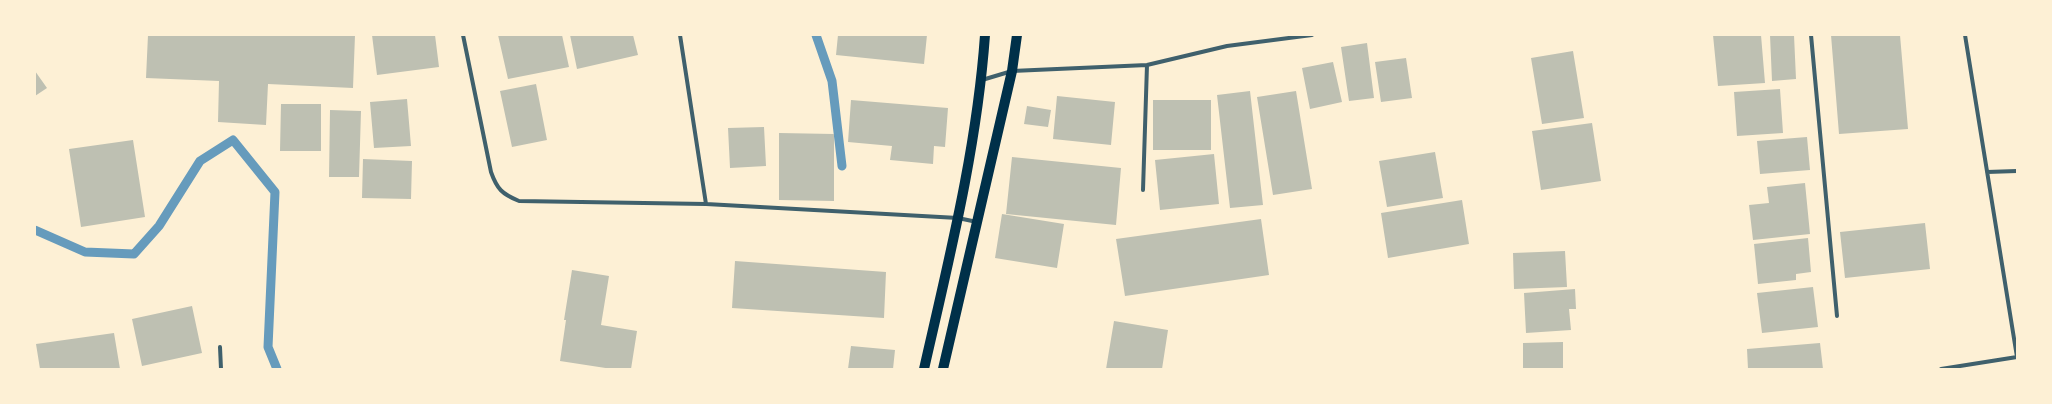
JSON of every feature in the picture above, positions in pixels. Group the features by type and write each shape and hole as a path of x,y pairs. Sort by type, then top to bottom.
{"main road":[{"path":"924,369 958,218 982,80 986,35"},
{"path":"943,369 1012,71 1017,35"}],"street":[{"path":"463,35 490,172 495,185 506,196 519,201 706,204 958,218 977,222"},
{"path":"680,35 706,204"},
{"path":"982,80 1012,71 1147,65 1227,46 1312,35"},
{"path":"1811,35 1837,316"},
{"path":"1941,369 2017,357 1965,35"},
{"path":"1144,190 1147,65"},
{"path":"1987,172 2017,171"},
{"path":"220,347 221,369"}],"building":[{"path":"148,35 355,35 353,88 268,84 266,125 218,122 219,81 146,78"},
{"path":"372,35 435,35 439,67 377,75"},
{"path":"498,35 562,35 569,67 508,79"},
{"path":"570,35 633,35 638,55 577,69"},
{"path":"838,35 927,35 924,64 836,55"},
{"path":"1713,35 1761,35 1765,83 1718,86"},
{"path":"1770,35 1794,35 1796,79 1772,81"},
{"path":"1831,35 1900,35 1908,129 1839,134"},
{"path":"1367,43 1374,98 1349,101 1341,47"},
{"path":"1573,51 1584,118 1542,124 1531,58"},
{"path":"1406,58 1412,98 1381,102 1375,62"},
{"path":"1333,62 1342,102 1310,109 1302,68"},
{"path":"35,71 47,88 35,96"},
{"path":"536,84 547,140 512,147 500,91"},
{"path":"1780,89 1783,133 1737,136 1734,92"},
{"path":"1250,91 1263,205 1230,208 1217,95"},
{"path":"1296,91 1312,189 1273,195 1257,97"},
{"path":"1057,96 1115,102 1111,145 1053,139"},
{"path":"407,99 411,146 374,148 370,102"},
{"path":"851,100 948,108 945,147 934,146 933,164 890,160 892,146 848,142"},
{"path":"1153,100 1211,100 1211,150 1153,150"},
{"path":"281,104 321,104 321,151 280,151"},
{"path":"1027,106 1051,110 1048,127 1024,124"},
{"path":"330,110 361,111 359,177 329,177"},
{"path":"1592,123 1601,181 1541,190 1532,131"},
{"path":"764,127 766,166 730,168 728,128"},
{"path":"779,133 834,134 834,201 779,200"},
{"path":"1807,137 1810,170 1760,174 1757,141"},
{"path":"133,140 145,217 81,227 69,149"},
{"path":"1435,152 1443,198 1387,207 1379,161"},
{"path":"1214,154 1219,204 1160,210 1155,160"},
{"path":"1012,157 1121,168 1116,225 1006,214"},
{"path":"363,159 412,161 411,199 362,198"},
{"path":"1805,183 1810,234 1753,240 1749,205 1769,203 1767,187"},
{"path":"1462,200 1469,244 1388,258 1381,213"},
{"path":"1002,214 1064,224 1057,268 995,258"},
{"path":"1261,219 1269,275 1125,296 1116,239"},
{"path":"1925,223 1930,269 1845,278 1840,232"},
{"path":"1808,238 1811,272 1796,274 1796,280 1758,284 1754,244"},
{"path":"1565,251 1567,287 1514,289 1513,253"},
{"path":"735,261 886,272 884,318 732,308"},
{"path":"572,270 609,276 601,325 637,331 631,369 612,369 560,361 566,320 564,320"},
{"path":"1813,287 1818,327 1762,333 1757,293"},
{"path":"1575,289 1576,309 1569,309 1571,330 1526,333 1524,293"},
{"path":"192,306 202,353 142,366 132,319"},
{"path":"1114,321 1168,330 1162,369 1106,369"},
{"path":"114,333 120,369 40,369 36,344"},
{"path":"1563,342 1563,369 1523,369 1523,343"},
{"path":"1820,343 1823,369 1748,369 1747,349"},
{"path":"851,346 895,350 893,369 848,369"}],"waterway":[{"path":"816,35 832,81 842,166"},
{"path":"35,230 85,252 134,254 159,226 200,161 233,140 275,192 268,347 277,369"}]}
